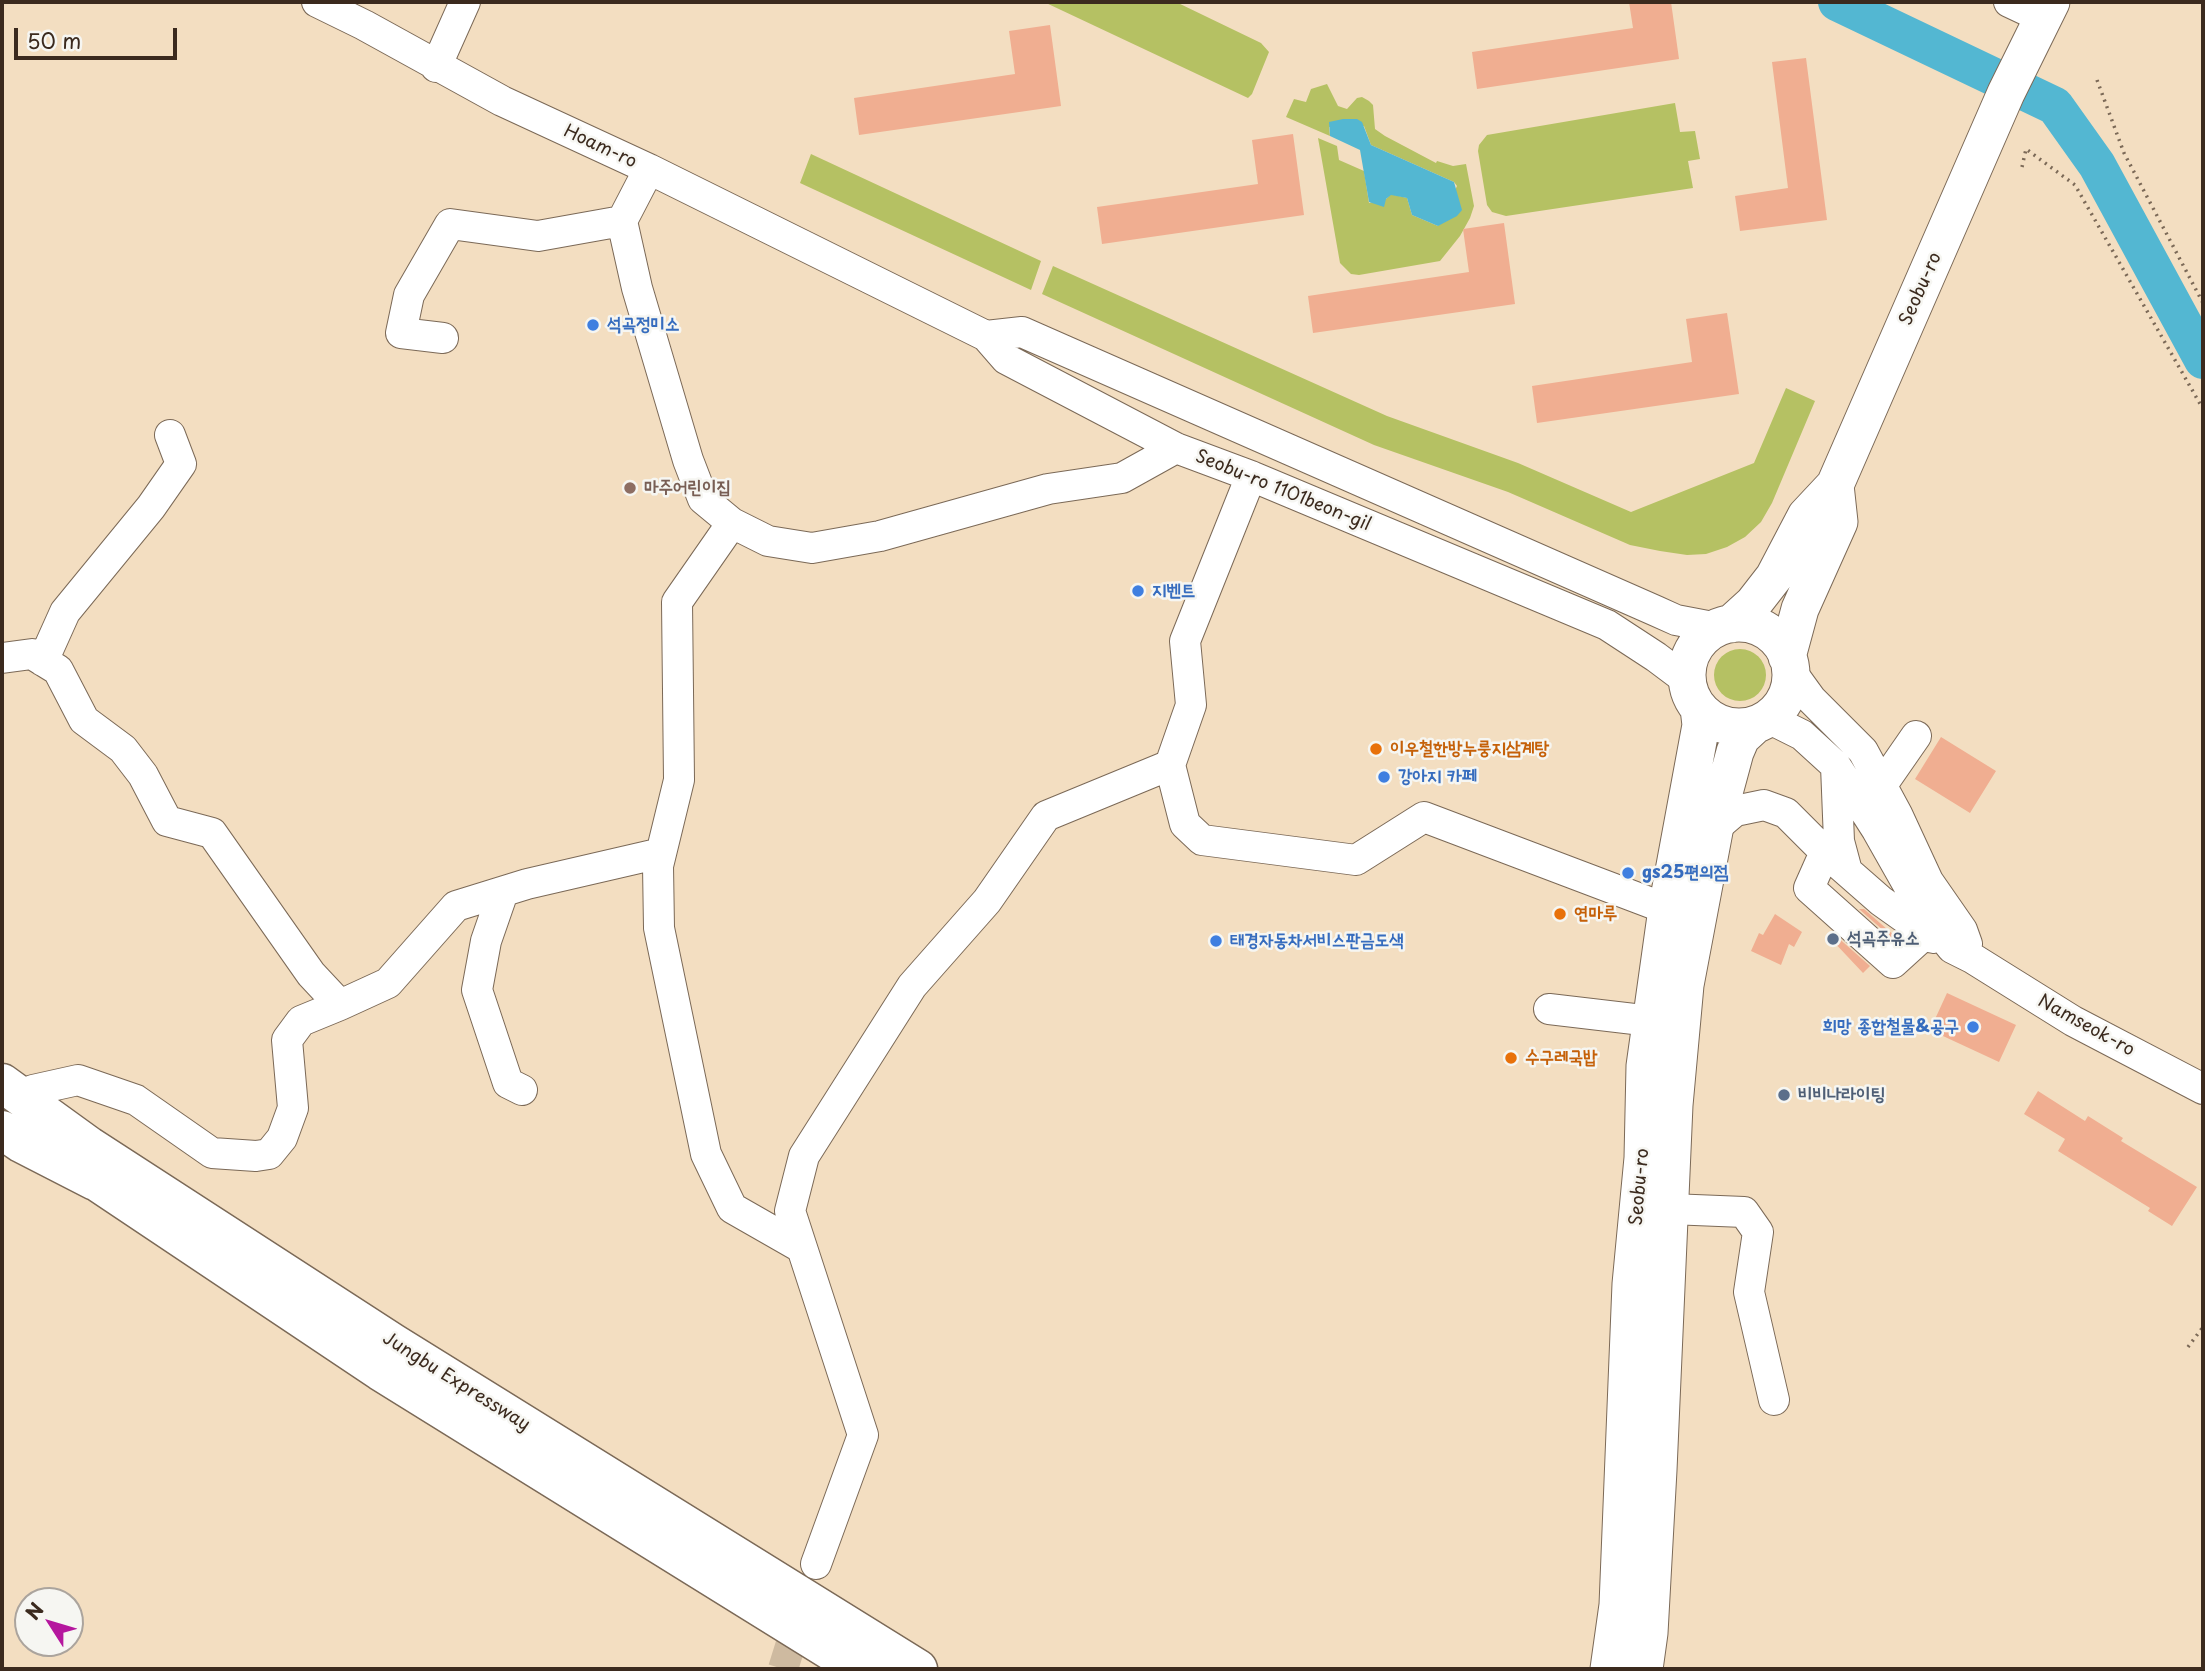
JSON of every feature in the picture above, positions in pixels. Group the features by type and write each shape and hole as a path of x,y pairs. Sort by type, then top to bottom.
{"highway":[{"name":"Jungbu Expressway","path":"2,1062 18,1086 93,1164 380,1371 860,1669"},
{"name":"Jungbu Expressway","path":"2,1116 93,1164 393,1343 918,1669"},
{"path":"2,1130 93,1164"}],"main road":[{"name":"Seobu-ro","path":"1725,626 1753,604 1774,578 1806,516 1835,485 2006,93 2042,21"},
{"name":"Seobu-ro","path":"1789,663 1800,609 1839,522 1835,485"},
{"path":"1745,624 1759,627 1771,634 1789,663 1790,684 1786,697 1778,709 1761,721 1741,727 1727,726 1714,720 1693,695 1690,659 1696,646 1706,635 1725,626 1745,624"},
{"name":"Seobu-ro","path":"1609,1669 1618,1605 1631,1284 1643,1158 1644,1066 1667,909 1700,725 1693,695"},
{"name":"Seobu-ro","path":"1644,1669 1649,1633 1658,1470 1674,1105 1685,985 1715,828 1735,752 1741,738 1761,721"}],"street":[{"name":"Hoam-ro","path":"317,2 364,24 436,67 502,101 649,169 622,221"},
{"path":"436,67 465,2"},
{"path":"2009,2 2042,21"},
{"path":"649,169 986,336 1006,359 1176,448"},
{"path":"443,338 401,333 409,295 450,224 538,236 622,221"},
{"name":"Seobu-ro 1101beon-gil","path":"622,221 641,301 688,460 703,499 732,523 768,541 812,548 880,536 1048,489 1122,478 1176,448 1251,476 1607,625 1656,657 1693,695"},
{"path":"986,336 1022,332 1676,620 1725,626"},
{"path":"43,661 65,612 151,507 181,464 170,435"},
{"path":"1251,476 1185,641 1191,705 1170,765 1185,824 1202,840 1356,860 1423,817 1667,909"},
{"path":"732,523 677,603 679,780 657,866 659,928 706,1154 732,1208 802,1248"},
{"path":"2,658 32,654 58,670 84,720 123,749 143,775 167,821 212,833 311,974 340,1005"},
{"path":"1789,663 1811,699 1863,751 1928,881 1962,930 1950,946 1893,963 1809,888 1836,861 1839,841 1836,766"},
{"path":"1761,721 1802,735 1836,766 1877,830 1924,913 1950,946"},
{"path":"1882,785 1916,736"},
{"path":"816,1564 863,1435 790,1211 804,1156 912,986 987,901 1046,816 1170,765"},
{"name":"Namseok-ro","path":"1715,828 1735,811 1763,805 1786,814 1881,901 2073,1021 2203,1089"},
{"path":"18,1086 78,1080 136,1100 212,1153 256,1156 269,1154 282,1138 293,1108 287,1040 301,1021 388,983 456,906 661,853"},
{"path":"503,892 486,941 477,990 508,1083 522,1090"},
{"path":"1549,1009 1651,1021"},
{"path":"1670,1209 1744,1212 1758,1232 1749,1292 1774,1400"}],"path":[{"path":"2097,80 2124,153 2203,303"},
{"path":"2022,167 2026,149 2075,185 2203,409"},
{"path":"2188,1347 2203,1327"}],"green space":[{"path":"1044,2 1176,2 1261,43 1269,52 1248,98"},
{"path":"1327,84 1338,106 1347,109 1357,98 1362,97 1369,101 1373,105 1375,129 1385,136 1436,163 1437,161 1453,166 1466,164 1474,206 1460,236 1440,261 1359,275 1351,274 1340,263 1318,138 1337,146 1339,160 1364,171 1369,203 1386,199 1391,194 1407,198 1412,215 1438,226 1457,186 1454,182 1371,145 1364,126 1329,127 1330,136 1286,117 1294,99 1306,102 1311,89"},
{"path":"1675,103 1680,132 1695,131 1700,159 1688,161 1693,188 1506,216 1492,212 1487,205 1478,151 1487,135"},
{"path":"811,154 1041,261 1031,290 800,183"},
{"path":"1053,266 1387,416 1518,463 1631,512 1754,463 1786,388 1815,401 1772,503 1761,522 1745,537 1706,554 1687,555 1660,551 1630,545 1508,492 1374,445 1042,294"},
{"path":"1740,649 1750,651 1758,657 1764,665 1764,685 1758,693 1750,699 1740,701 1730,699 1722,693 1716,685 1714,675 1716,665 1722,657 1730,651"}],"water":[{"path":"1357,119 1362,122 1371,145 1454,182 1462,210 1457,216 1438,226 1412,215 1407,198 1391,195 1386,199 1384,207 1369,202 1360,150 1330,136 1329,122"}],"building":[{"path":"1629,2 1671,2 1679,59 1477,89 1472,52 1633,28"},
{"path":"1050,25 1061,106 859,135 854,98 1015,74 1009,31"},
{"path":"1806,58 1827,220 1740,231 1735,196 1788,188 1772,62"},
{"path":"1293,134 1304,215 1102,244 1097,207 1258,184 1252,140"},
{"path":"1504,223 1515,304 1313,333 1308,296 1469,272 1463,229"},
{"path":"1727,313 1739,394 1537,423 1532,386 1692,362 1686,319"},
{"path":"1941,737 1996,771 1970,813 1915,779"},
{"path":"1859,909 1864,909 1896,937 1893,939"},
{"path":"1775,914 1802,932 1794,947 1789,944 1781,965 1751,951 1759,933 1763,935"},
{"path":"1835,935 1870,966 1863,973 1831,939"},
{"name":"희망 종합철물&공구","path":"1947,993 2016,1025 1999,1062 1930,1030"},
{"path":"2038,1091 2085,1121 2088,1116 2123,1138 2121,1141 2197,1187 2172,1226 2148,1211 2150,1208 2058,1151 2065,1139 2024,1114"}],"waterway":[{"path":"1837,2 2055,106 2097,165 2203,360"}],"tunnel":[{"path":"783,1669 801,1611"}],"place":[{"name":"석곡정미소","path":"593,325"},
{"name":"마주어린이집","path":"630,488"},
{"name":"지벤트","path":"1138,591"},
{"name":"이우철한방누룽지삼계탕","path":"1376,749"},
{"name":"강아지 카페","path":"1384,777"},
{"name":"gs25편의점","path":"1628,873"},
{"name":"연마루","path":"1560,914"},
{"name":"석곡주유소","path":"1833,939"},
{"name":"태경자동차서비스판금도색","path":"1216,941"},
{"name":"희망 종합철물&공구","path":"1973,1027"},
{"name":"수구레국밥","path":"1511,1058"},
{"name":"비비나라이팅","path":"1784,1095"}]}
